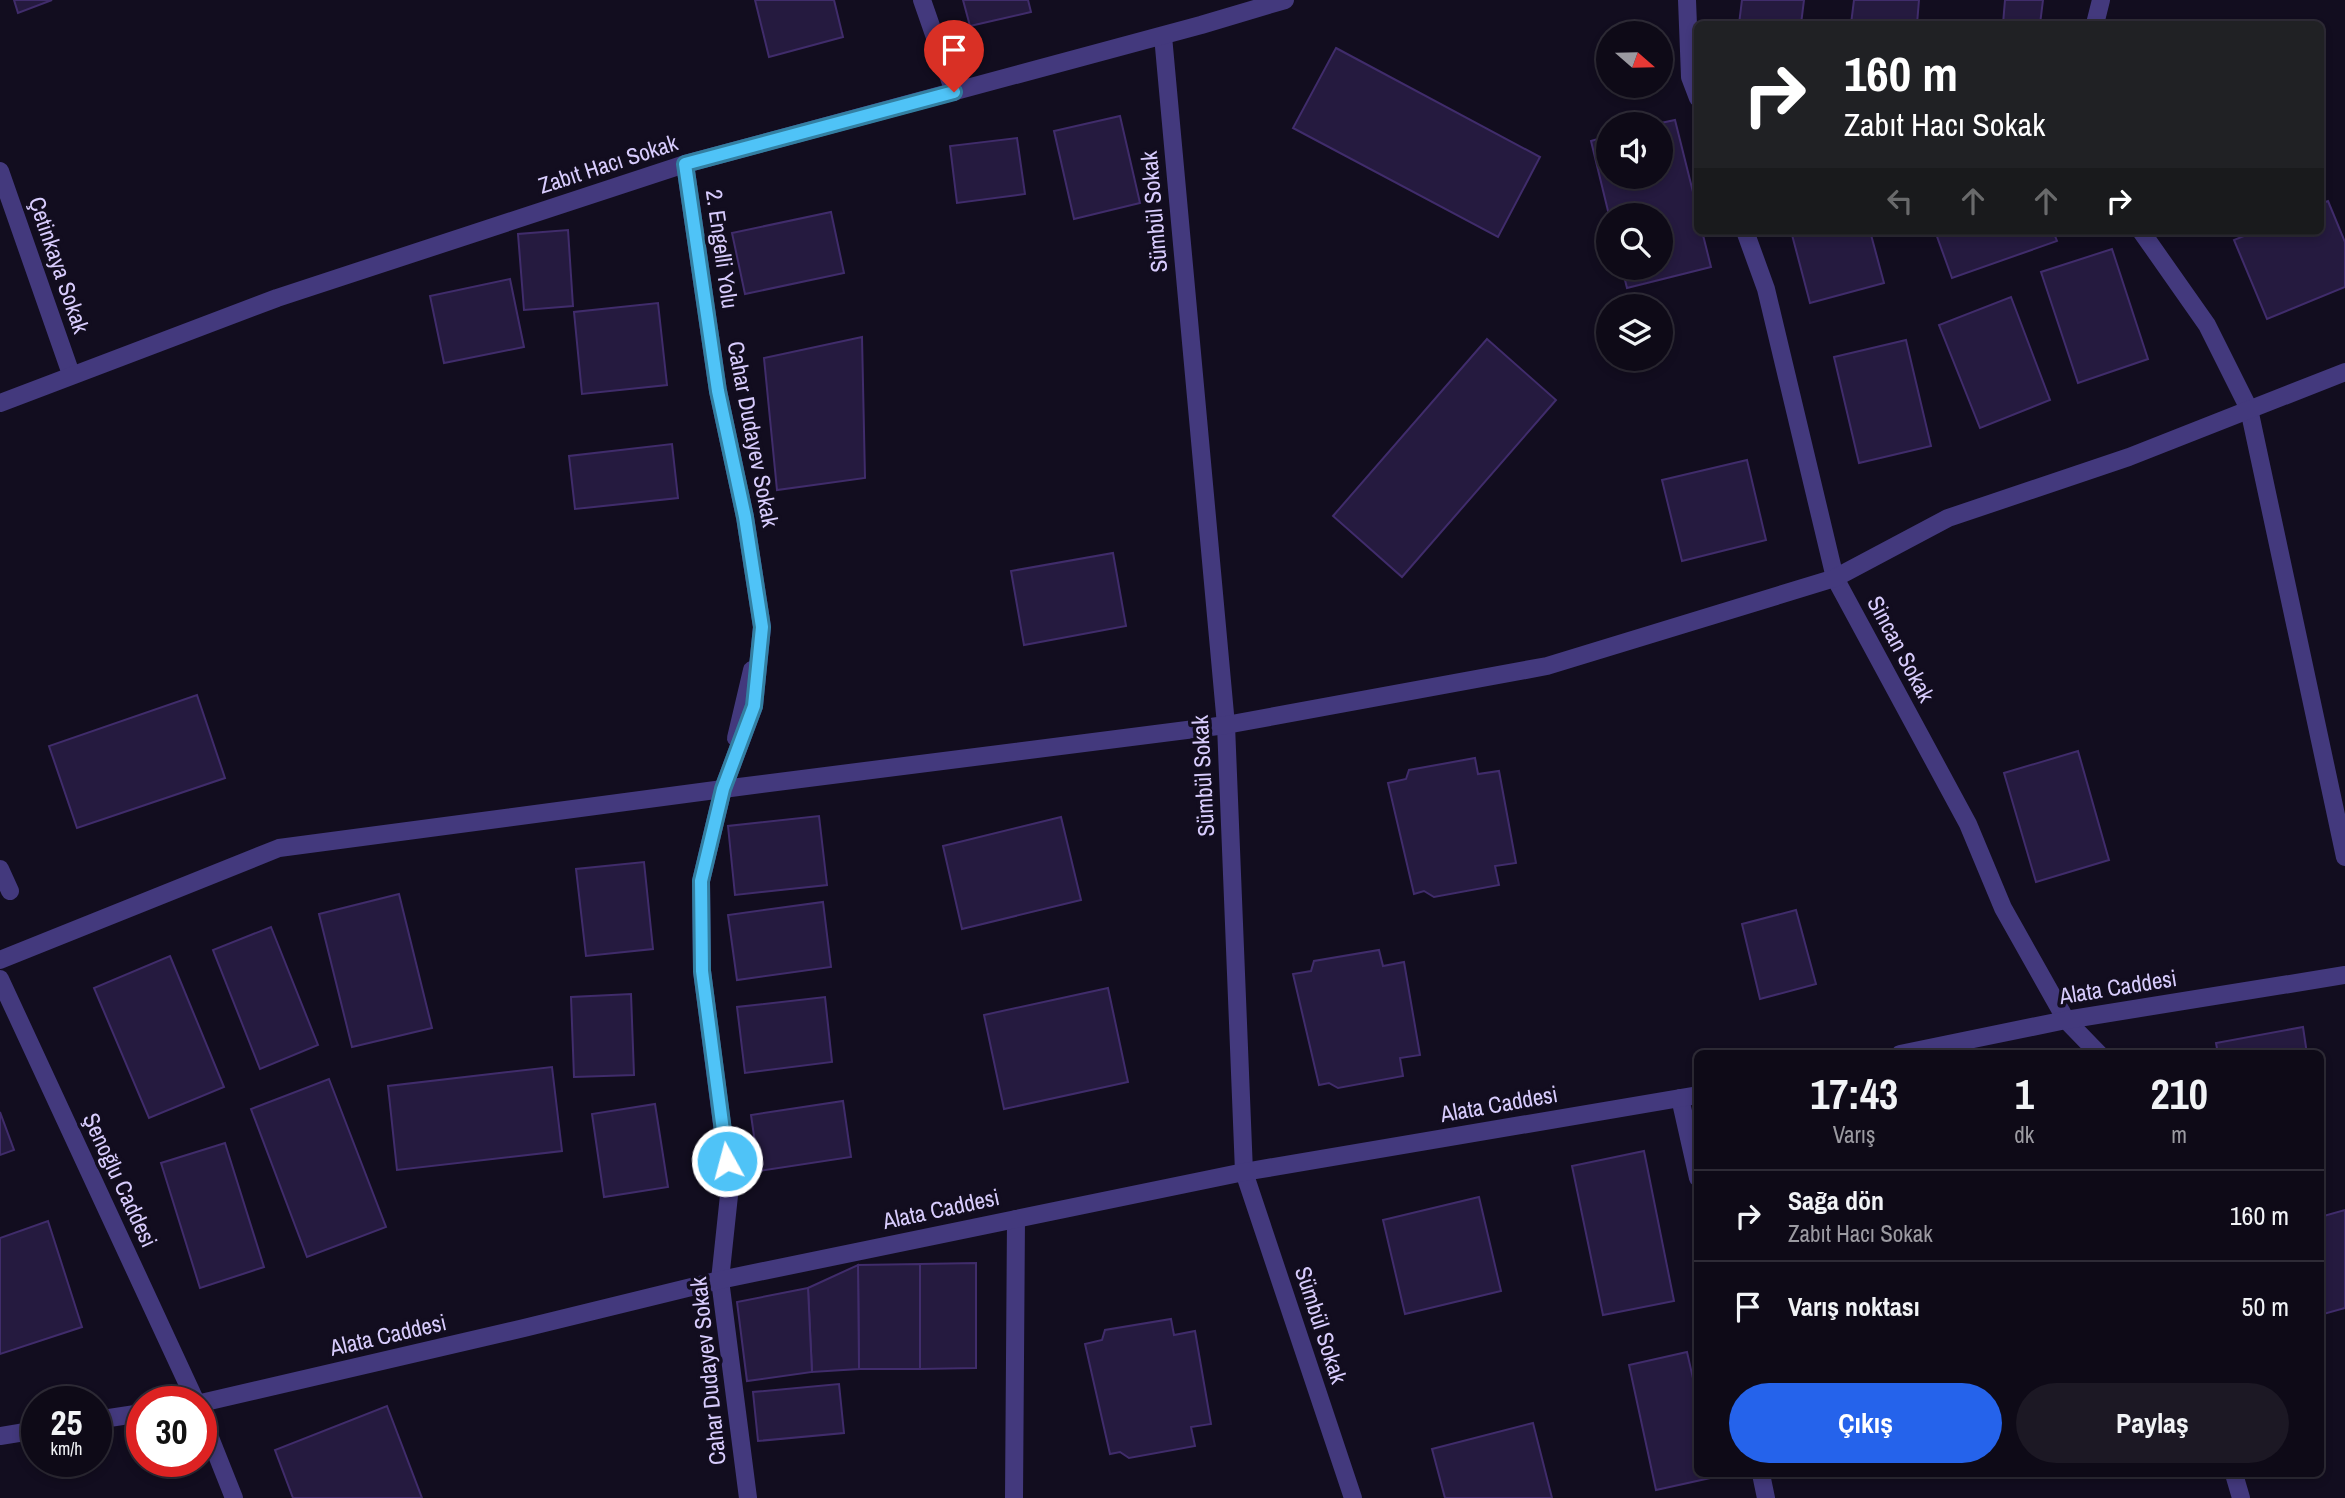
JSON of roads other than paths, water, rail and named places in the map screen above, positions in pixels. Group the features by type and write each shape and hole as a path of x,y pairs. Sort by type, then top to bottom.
{"street":[{"path":"922,0 954,92 1285,0"},
{"path":"1687,0 1690,77 1694,88"},
{"path":"2096,21 2101,0"},
{"name":"Sümbül Sokak","path":"1163,36 1226,725 1244,1172 1353,1498"},
{"name":"2. Engelli Yolu","path":"762,627 745,517 718,391 685,164 954,92"},
{"name":"Zabıt Hacı Sokak","path":"0,403 277,298 685,164"},
{"name":"Çetinkaya Sokak","path":"0,172 72,374"},
{"name":"Sincan Sokak","path":"1746,235 1766,289 1835,578 1968,824 2003,908 2066,1020 2095,1050"},
{"path":"2144,235 2207,325 2249,410 2345,857"},
{"path":"0,960 279,848 1226,725 1547,666 1835,578 1948,517 2129,457 2345,372"},
{"name":"Cahar Dudayev Sokak","path":"748,1498 720,1280 730,1186 702,971 701,881 723,789 754,706 762,627"},
{"path":"0,869 10,891"},
{"name":"Alata Caddesi","path":"1920,1050 2066,1020 2345,975"},
{"name":"Şenoğlu Caddesi","path":"0,978 189,1386"},
{"path":"1689,1097 1694,1142"},
{"name":"Alata Caddesi","path":"217,1399 720,1280 1244,1172 1689,1097"},
{"path":"1014,1498 1016,1219"},
{"path":"0,1436 21,1433"},
{"path":"217,1455 234,1498"},
{"path":"1762,1477 1766,1498"},
{"path":"2235,1477 2241,1498"}]}
